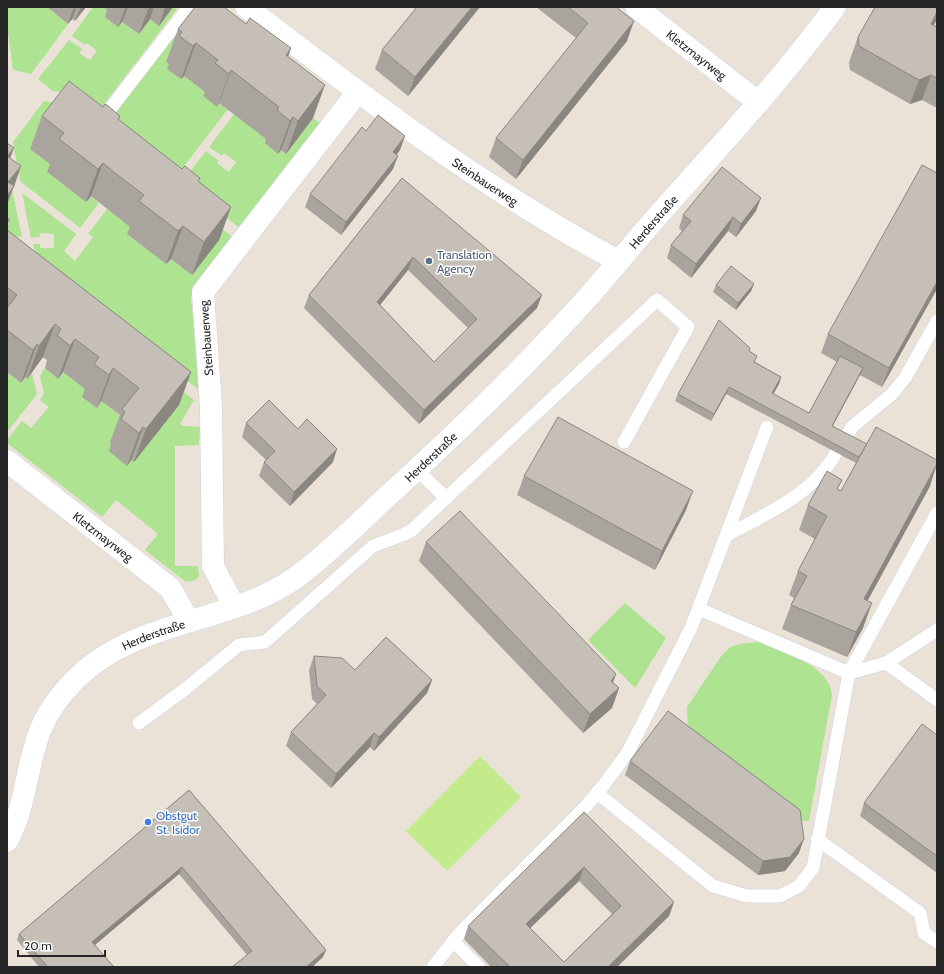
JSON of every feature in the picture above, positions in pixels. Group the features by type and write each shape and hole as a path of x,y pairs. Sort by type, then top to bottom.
{"street":[{"name":"Steinbauerweg","path":"246,7 357,93 407,128 554,226 618,261"},
{"name":"Kletzmayrweg","path":"636,7 758,102"},
{"name":"Herderstraße","path":"7,842 19,816 41,729 50,712 72,682 91,665 122,646 189,621 262,597 285,585 306,571 444,445 568,320 806,47 835,7"},
{"name":"Steinbauerweg","path":"234,606 213,566 211,406 203,292 357,93"},
{"name":"Kletzmayrweg","path":"7,461 170,588 189,621"}],"lane":[{"path":"110,109 190,7"},
{"path":"139,723 184,690 239,645 265,642 373,546 412,530 657,300 688,327 624,442"},
{"path":"844,440 852,428 892,394 905,378 937,321"},
{"path":"433,967 453,941 597,793 628,752 678,656 699,609 767,427"},
{"path":"727,535 781,506 812,483 830,464 836,453"},
{"path":"417,470 446,498"},
{"path":"597,793 713,886 747,896 780,896 799,886 813,868 848,673 937,513"},
{"path":"699,609 848,673 886,663 937,630"},
{"path":"886,663 937,700"},
{"path":"817,839 920,913 924,933 937,942"},
{"path":"453,941 479,967"}],"green space":[{"path":"7,7 47,7 68,24 31,74 13,70 7,25"},
{"path":"93,7 103,7 108,11 105,17 118,27 122,22 139,34 150,19 173,7 177,9 95,116 66,93 53,91 38,79 69,40 82,49 79,53 90,60 97,51 87,43 85,45 72,36"},
{"path":"186,21 166,62 206,93 203,96 217,106 219,103 228,109 175,178 107,125"},
{"path":"44,101 62,104 52,166 47,172 86,202 91,196 99,203 80,228 20,181 13,142"},
{"path":"234,114 267,140 278,153 281,150 286,154 313,118 323,125 240,228 181,183 206,151 219,161 217,163 229,172 236,162 224,153 222,156 209,147"},
{"path":"7,166 22,237 7,236"},
{"path":"22,193 76,234 64,251 75,261 93,237 88,234 107,209 132,228 127,234 166,264 171,259 190,203 235,239 191,297 199,390 38,264 33,244 40,244 40,248 54,248 54,234 40,233 40,237 31,238"},
{"path":"45,368 58,379 63,372 87,390 83,397 97,408 101,401 127,421 113,445 134,462 179,405 170,381 194,400 180,424 183,426 200,427 199,445 175,446 175,566 198,566 199,576 196,580 186,582 145,550 158,534 116,500 102,517 7,443 7,440 22,421 31,428 49,407 40,400 44,393 40,376"},
{"path":"7,372 21,383 25,377 27,379 32,373 37,394 7,432"},
{"path":"625,603 666,638 635,688 588,640"},
{"path":"759,642 803,661 823,675 829,684 832,695 809,821 800,821 688,731 687,707 722,655 730,647 740,644"},
{"path":"480,756 521,797 447,871 406,831"}],"building":[{"path":"195,7 224,7 246,24 250,18 291,48 286,55 325,85 298,121 293,117 290,121 277,110 279,107 231,70 229,74 215,63 218,60 196,43 193,46 179,36 182,32 178,29"},
{"path":"417,7 472,7 415,77 382,50"},
{"path":"568,7 616,7 634,21 523,160 496,138 588,23"},
{"path":"875,7 937,7 937,12 931,24 937,27 937,78 931,75 919,80 859,46 858,37"},
{"path":"69,81 103,107 105,104 107,105 120,116 118,119 182,169 185,166 200,178 198,181 231,207 204,242 183,226 178,231 139,201 144,195 103,163 98,169 59,139 64,133 42,116"},
{"path":"378,115 405,136 393,152 398,156 346,222 310,194 362,127 366,131"},
{"path":"7,143 14,148 7,156"},
{"path":"7,156 21,166 8,182 14,186 7,196"},
{"path":"922,165 937,173 937,282 889,368 828,334"},
{"path":"722,167 761,198 741,224 733,217 696,264 671,245 691,221 683,215"},
{"path":"402,178 542,295 424,410 309,295","holes":["413,257 477,319 434,362 377,302"]},
{"path":"7,230 191,372 146,429 143,427 139,433 121,419 125,412 122,409 139,388 113,368 109,375 94,364 99,357 75,339 70,346 57,335 61,329 55,324 39,346 37,344 33,350 7,330 7,308 17,295 7,287"},
{"path":"731,266 754,284 738,303 716,285"},
{"path":"719,320 750,348 749,351 757,356 754,362 781,377 772,393 809,413 840,356 863,368 832,426 867,444 859,457 729,387 714,414 678,394"},
{"path":"269,400 298,429 307,419 337,449 294,492 264,462 275,451 246,423"},
{"path":"558,417 693,491 662,551 524,476"},
{"path":"876,427 937,460 937,464 864,599 872,603 856,632 791,605 807,576 798,571 827,516 808,505 827,471 842,480 837,489 841,491"},
{"path":"460,511 616,674 611,681 619,688 590,714 426,542"},
{"path":"386,637 432,680 379,737 374,733 336,774 291,732 326,695 317,686 314,656 342,658 355,670"},
{"path":"668,711 800,810 804,839 790,857 763,861 630,761"},
{"path":"922,724 937,735 937,856 864,803"},
{"path":"189,790 326,950 306,967 232,967 252,951 182,867 92,942 114,967 48,967 19,934"},
{"path":"584,812 674,902 608,967 510,967 468,926","holes":["584,867 621,906 564,962 526,924"]}],"place":[{"name":"Translation Agency","path":"429,261"},
{"name":"Obstgut St. Isidor","path":"148,822"}]}
